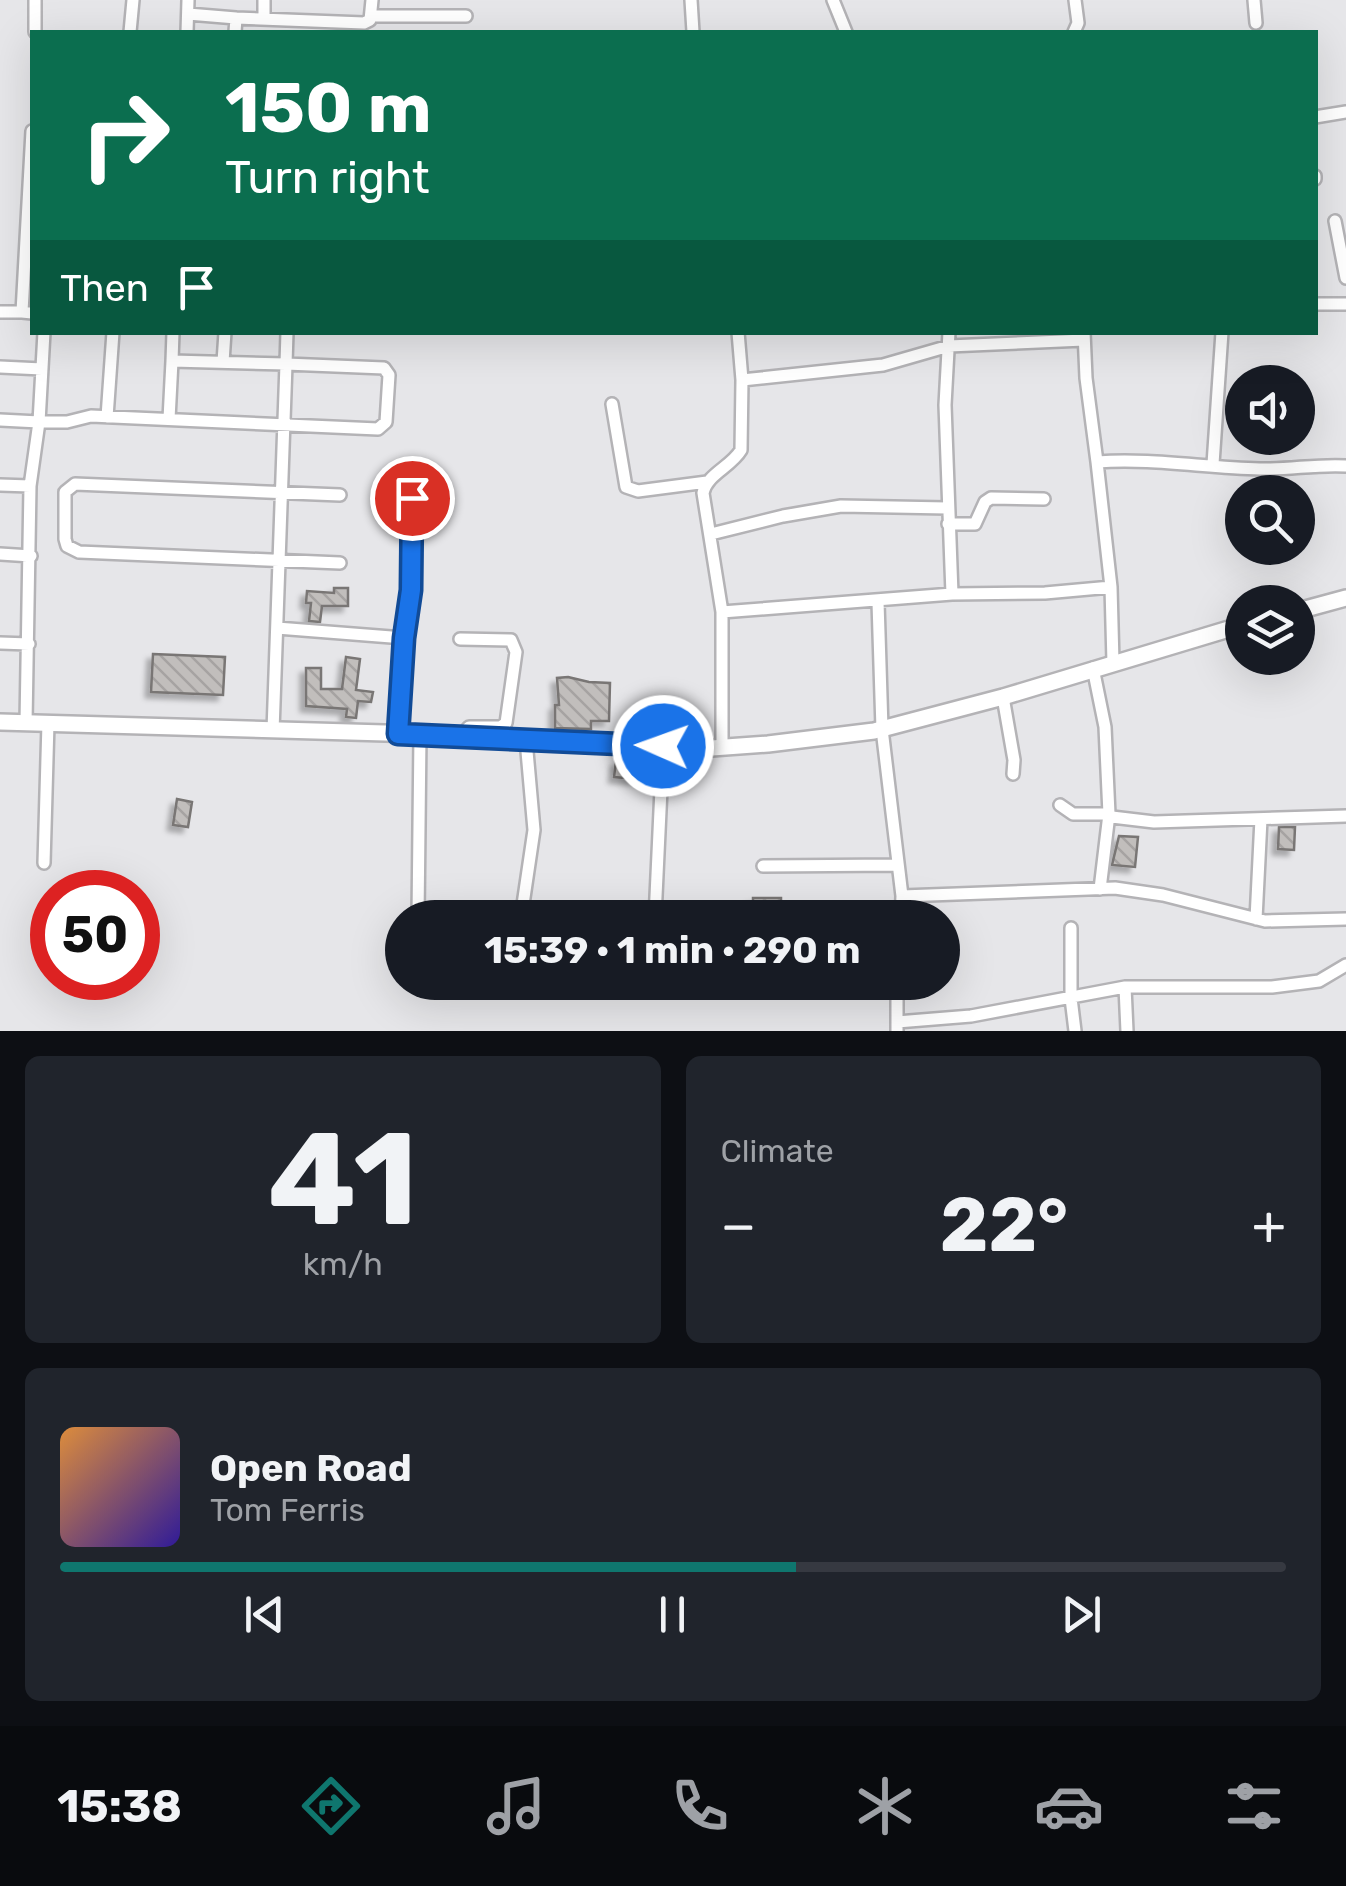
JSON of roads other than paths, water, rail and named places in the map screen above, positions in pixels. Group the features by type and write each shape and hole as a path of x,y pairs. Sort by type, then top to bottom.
{"main road":[{"path":"1315,606 1346,598"},
{"path":"0,722 722,747 882,729 1225,631"}],"street":[{"path":"35,0 35,30"},
{"path":"130,30 133,0"},
{"path":"187,30 188,0"},
{"path":"264,0 264,17"},
{"path":"372,0 372,16"},
{"path":"691,0 693,30"},
{"path":"834,0 845,30"},
{"path":"1075,0 1078,23 1075,30"},
{"path":"1254,0 1256,22"},
{"path":"188,14 364,22 372,16 466,16"},
{"path":"235,30 236,18"},
{"path":"1318,117 1346,112"},
{"path":"1335,221 1346,278"},
{"path":"0,312 28,313 30,243"},
{"path":"1318,304 1346,304"},
{"path":"26,722 30,486 39,422 44,335"},
{"path":"106,417 113,335"},
{"path":"169,419 174,335"},
{"path":"223,362 225,335"},
{"path":"273,732 287,335"},
{"path":"612,404 626,488 638,491 707,482 736,460 741,450 738,335"},
{"path":"1213,464 1222,335"},
{"path":"742,380 883,365 949,339 1084,336 1111,587 1113,662"},
{"path":"949,339 946,508 952,594"},
{"path":"0,420 39,422 106,417 378,429 386,422 388,375 384,368 172,360"},
{"path":"0,368 42,369"},
{"path":"1097,462 1135,459 1262,469 1316,464 1346,466"},
{"path":"398,734 411,590 412,468"},
{"path":"707,482 703,493 722,612 722,747"},
{"path":"340,495 75,484 65,492 64,539 67,546 79,552 340,562"},
{"path":"0,485 30,486"},
{"path":"948,524 975,524 985,502 991,498 1044,498"},
{"path":"710,534 842,506 946,508"},
{"path":"0,554 31,556"},
{"path":"722,612 952,594 1045,593 1111,587"},
{"path":"878,602 882,729 902,900"},
{"path":"277,628 404,638"},
{"path":"460,639 511,640 516,652 506,723 469,727 460,736"},
{"path":"0,643 28,644"},
{"path":"1094,668 1106,726 1108,814 1100,888"},
{"path":"1003,697 1013,774"},
{"path":"44,863 48,723"},
{"path":"418,900 420,734"},
{"path":"524,900 534,830 526,740"},
{"path":"656,900 663,746"},
{"path":"1060,805 1073,814 1108,814 1121,820 1154,822 1346,816"},
{"path":"1256,920 1261,819"},
{"path":"763,866 898,865"},
{"path":"902,896 1100,888 1163,896 1256,920 1346,919"},
{"path":"1071,928 1070,998 1075,1031"},
{"path":"897,1000 897,1027 1125,987 1272,988 1320,980 1346,965"},
{"path":"1125,987 1126,1031"}]}
